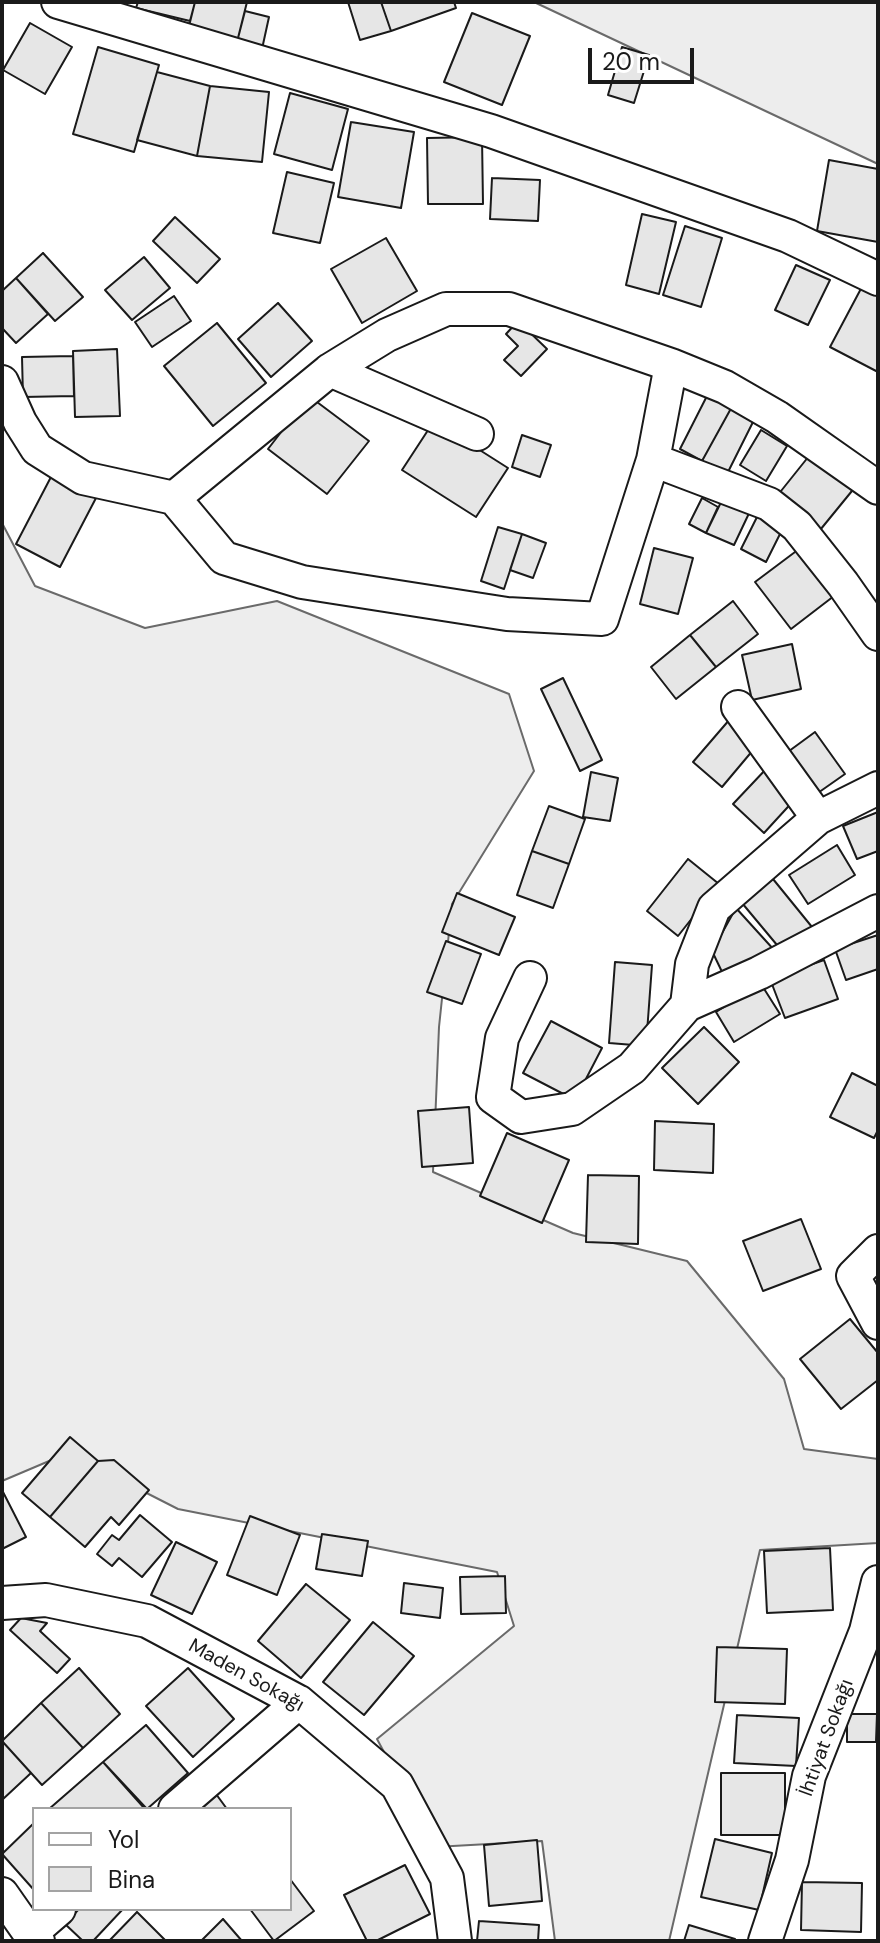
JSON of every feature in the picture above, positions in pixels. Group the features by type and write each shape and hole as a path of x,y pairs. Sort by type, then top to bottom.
{"street":[{"path":"58,2 491,131 788,236 878,279"},
{"path":"174,498 330,370 387,335 446,309 509,309 725,387 777,417 878,488"},
{"path":"2,382 20,422 37,449 83,478 174,498 224,558 302,582 507,614 602,619 653,460 671,365"},
{"path":"330,370 477,434"},
{"path":"653,460 746,494 797,526 878,634"},
{"path":"738,707 818,818"},
{"path":"687,1005 692,964 714,908 818,818 878,788"},
{"path":"530,978 502,1038 493,1097 521,1117 572,1109 632,1068 687,1005 759,973 878,911"},
{"path":"878,1251 853,1276 878,1323"},
{"name":"İhtiyat Sokağı","path":"765,1941 792,1860 809,1776 866,1631 878,1582"},
{"name":"Maden Sokağı","path":"2,1603 46,1600 147,1621 299,1702 397,1785 447,1878 455,1941"},
{"path":"177,1807 299,1702"},
{"path":"2,1894 34,1938 57,1911"}],"shaded area":[{"path":"534,2 878,2 878,164"},
{"path":"2,523 35,586 145,628 277,601 509,694 534,771 452,904 439,1027 433,1172 573,1233 687,1261 784,1379 804,1449 878,1459 878,1543 760,1550 669,1941 555,1941 542,1841 435,1847 377,1739 514,1626 497,1572 178,1509 68,1453 2,1481"}],"building":[{"path":"138,2 195,2 190,21 136,8"},
{"path":"195,2 247,2 236,46 187,34"},
{"path":"348,2 381,2 391,31 360,40"},
{"path":"381,2 454,2 456,8 391,31"},
{"path":"245,11 269,17 262,49 237,42"},
{"path":"472,13 530,36 502,105 444,82"},
{"path":"30,23 72,47 45,94 3,70"},
{"path":"98,47 159,65 134,152 73,134"},
{"path":"622,47 649,55 634,103 608,95"},
{"path":"157,72 210,86 197,156 137,140"},
{"path":"210,86 269,92 262,162 197,156"},
{"path":"290,93 348,109 332,170 274,154"},
{"path":"351,122 414,132 401,208 338,197"},
{"path":"482,137 483,204 428,204 427,138"},
{"path":"829,160 878,169 878,242 817,231"},
{"path":"287,172 334,183 320,243 273,233"},
{"path":"492,178 540,180 538,221 490,219"},
{"path":"642,214 676,222 659,294 626,285"},
{"path":"175,217 220,259 197,283 153,241"},
{"path":"685,226 722,238 701,307 663,295"},
{"path":"386,238 417,291 362,323 331,269"},
{"path":"43,253 83,297 55,321 16,278"},
{"path":"144,257 170,288 132,320 105,290"},
{"path":"796,265 830,280 808,325 775,310"},
{"path":"16,278 48,314 16,343 2,328 2,291"},
{"path":"864,283 878,290 878,372 830,347"},
{"path":"174,296 191,321 152,347 135,322"},
{"path":"278,303 312,341 271,377 238,339"},
{"path":"518,321 547,349 521,376 504,360 518,346 506,334"},
{"path":"217,323 266,383 213,426 164,366"},
{"path":"117,349 120,416 75,417 73,351"},
{"path":"73,356 74,396 23,397 22,357"},
{"path":"710,390 734,403 702,461 680,449"},
{"path":"309,396 369,441 327,494 268,449"},
{"path":"734,403 757,414 727,474 702,461"},
{"path":"434,421 508,468 476,517 402,470"},
{"path":"761,430 787,446 766,481 740,465"},
{"path":"522,435 551,445 540,477 512,467"},
{"path":"813,451 856,486 816,535 773,501"},
{"path":"52,475 96,498 60,567 16,544"},
{"path":"725,494 752,507 734,545 706,533"},
{"path":"702,498 718,507 706,533 689,524"},
{"path":"762,507 787,520 766,562 741,549"},
{"path":"498,527 522,534 504,589 481,581"},
{"path":"522,534 546,543 533,578 510,570"},
{"path":"654,548 693,558 678,614 640,604"},
{"path":"799,549 834,596 791,629 755,582"},
{"path":"733,601 758,634 716,667 690,635"},
{"path":"690,635 716,667 676,699 651,667"},
{"path":"792,644 801,689 752,700 742,655"},
{"path":"563,678 602,760 580,771 541,689"},
{"path":"730,719 759,743 722,787 693,762"},
{"path":"815,732 845,774 815,795 785,754"},
{"path":"767,768 797,797 764,833 733,804"},
{"path":"591,772 618,778 610,821 583,817"},
{"path":"549,806 585,819 569,864 532,851"},
{"path":"878,812 878,851 857,859 843,826"},
{"path":"837,845 855,875 808,904 789,875"},
{"path":"532,851 569,864 553,908 517,895"},
{"path":"688,859 719,884 678,936 647,911"},
{"path":"773,879 812,927 782,951 742,903"},
{"path":"457,893 515,917 499,955 442,932"},
{"path":"736,908 775,951 724,976 712,951"},
{"path":"878,935 878,969 846,980 835,949"},
{"path":"446,941 481,954 462,1004 427,992"},
{"path":"824,960 838,999 785,1018 770,979"},
{"path":"615,962 652,965 646,1046 609,1043"},
{"path":"761,984 780,1014 734,1042 716,1012"},
{"path":"551,1021 602,1048 575,1100 523,1073"},
{"path":"704,1027 739,1062 698,1104 662,1068"},
{"path":"852,1073 878,1086 878,1130 874,1138 830,1117"},
{"path":"469,1107 473,1163 422,1167 418,1111"},
{"path":"655,1121 714,1124 713,1173 654,1170"},
{"path":"507,1133 569,1160 542,1223 480,1196"},
{"path":"588,1175 639,1176 638,1244 586,1242"},
{"path":"801,1219 821,1269 763,1291 743,1241"},
{"path":"850,1319 878,1353 878,1380 841,1409 800,1359"},
{"path":"70,1437 98,1461 50,1517 22,1493"},
{"path":"114,1460 149,1490 119,1525 111,1517 85,1547 50,1517 98,1461"},
{"path":"2,1490 26,1537 2,1549"},
{"path":"140,1515 172,1542 142,1577 119,1558 112,1566 97,1554 112,1535 119,1540"},
{"path":"250,1516 300,1535 277,1595 227,1575"},
{"path":"322,1534 368,1541 362,1576 316,1569"},
{"path":"176,1542 217,1562 192,1614 151,1595"},
{"path":"830,1548 833,1610 767,1613 764,1551"},
{"path":"505,1576 506,1613 461,1614 460,1577"},
{"path":"404,1583 443,1588 440,1618 401,1613"},
{"path":"306,1584 350,1620 301,1678 258,1641"},
{"path":"21,1618 47,1623 40,1631 70,1659 57,1673 10,1630"},
{"path":"373,1622 414,1656 364,1715 323,1682"},
{"path":"717,1647 787,1649 785,1704 715,1702"},
{"path":"79,1668 120,1714 83,1748 41,1703"},
{"path":"188,1668 234,1719 193,1757 146,1706"},
{"path":"41,1703 83,1748 42,1785 2,1741"},
{"path":"847,1714 877,1714 876,1742 847,1742"},
{"path":"737,1715 799,1718 796,1766 734,1763"},
{"path":"146,1725 188,1773 149,1807 145,1807 103,1762"},
{"path":"2,1741 31,1773 2,1800"},
{"path":"103,1762 143,1807 51,1807"},
{"path":"721,1773 785,1773 785,1835 721,1835"},
{"path":"216,1794 226,1807 198,1807"},
{"path":"32,1825 32,1888 2,1854"},
{"path":"715,1839 772,1853 759,1910 701,1897"},
{"path":"537,1840 542,1901 489,1906 484,1845"},
{"path":"405,1865 430,1914 376,1941 367,1941 344,1895"},
{"path":"292,1882 314,1911 274,1941 252,1911 292,1911"},
{"path":"802,1882 862,1883 861,1932 801,1930"},
{"path":"77,1911 121,1911 93,1941 83,1941 65,1924"},
{"path":"137,1912 166,1941 109,1941"},
{"path":"223,1919 242,1941 201,1941"},
{"path":"479,1921 539,1925 538,1941 477,1941"},
{"path":"689,1925 735,1939 735,1941 684,1941"}]}
